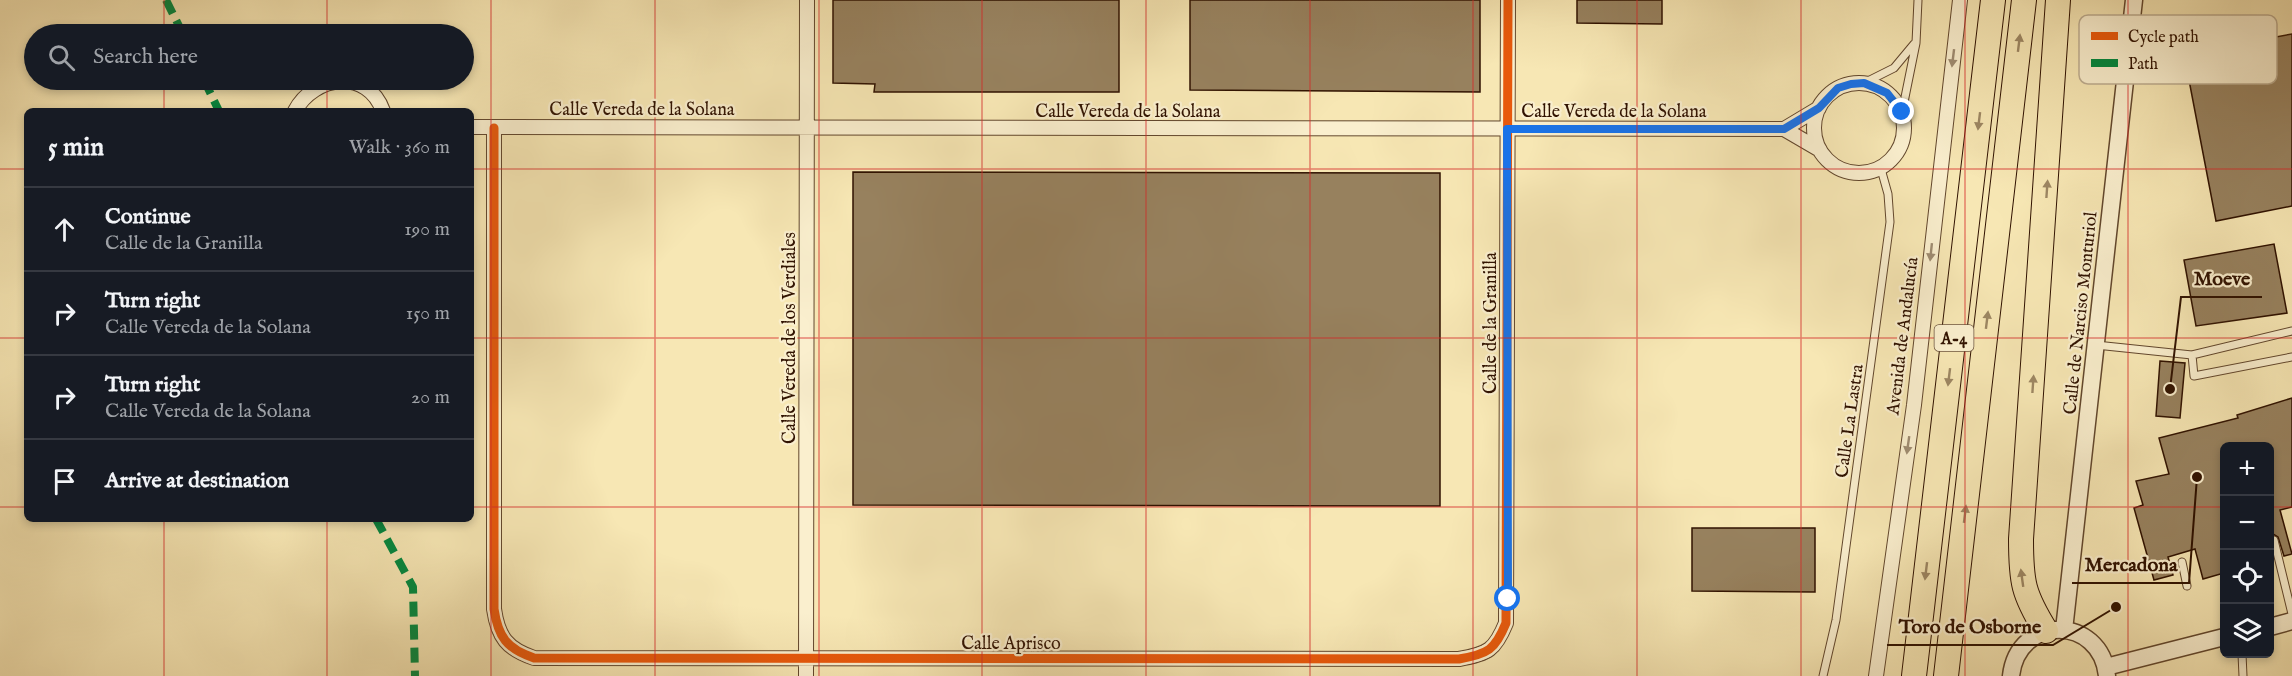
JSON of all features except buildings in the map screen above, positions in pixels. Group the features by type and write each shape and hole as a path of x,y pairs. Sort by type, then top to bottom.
{"highway":[{"name":"A-4","path":"1914,676 1993,0"},
{"name":"A-4","path":"1946,676 2024,0"},
{"path":"2055,630 2028,601 2021,575 2021,539 2058,0"}],"street":[{"name":"Calle Vereda de los Verdiales","path":"807,0 807,676"},
{"name":"Calle de la Granilla","path":"1497,645 1506,623 1508,599 1508,0"},
{"name":"Avenida de Andalucía","path":"1876,676 1914,405 1960,0"},
{"name":"Calle de Narciso Monturiol","path":"2132,15 2134,0"},
{"path":"1819,108 1814,129 1820,150 1828,162 1840,170 1868,173 1881,169 1895,156 1904,138 1902,112 1887,93 1864,83 1838,88 1819,108 1784,129 1820,150"},
{"name":"Calle de Narciso Monturiol","path":"2055,630 2096,345 2125,84"},
{"path":"297,108 301,99 312,90"},
{"path":"367,90 383,108"},
{"name":"Calle Vereda de la Solana","path":"474,127 1784,129"},
{"name":"Calle Aprisco","path":"494,128 494,609 497,628 501,636 506,643 522,654 534,658 1459,659 1479,656 1497,645"},
{"path":"2274,626 2292,621"},
{"path":"2011,676 2013,662 2027,641 2055,630 2078,633 2091,642 2101,653 2106,672 2220,639"}],"lane":[{"path":"1902,112 1916,43 1918,0"},
{"path":"1864,83 1894,68 1916,43"},
{"name":"Calle La Lastra","path":"1823,676 1836,620 1890,222 1888,194 1881,169"},
{"path":"2096,345 2192,355 2292,331"},
{"path":"2192,355 2194,376 2292,357"},
{"path":"2274,540 2292,614"},
{"path":"2182,562 2187,586"},
{"path":"2242,658 2243,676"}],"marked path":[{"path":"166,0 178,24"},
{"path":"209,90 218,108"},
{"path":"378,522 413,587 415,676"}],"cycle path":[{"path":"494,128 494,609 501,634 505,641 517,650 534,658 1459,659 1484,653 1494,645 1506,623 1508,0"}],"place":[{"name":"Moeve","path":"2170,389"},
{"name":"Mercadona","path":"2197,477"},
{"name":"Toro de Osborne","path":"2116,607"}],"route":[{"path":"1508,599 1509,167 1507,129 1784,129 1819,108 1838,88 1864,83 1887,93 1902,112"}]}
